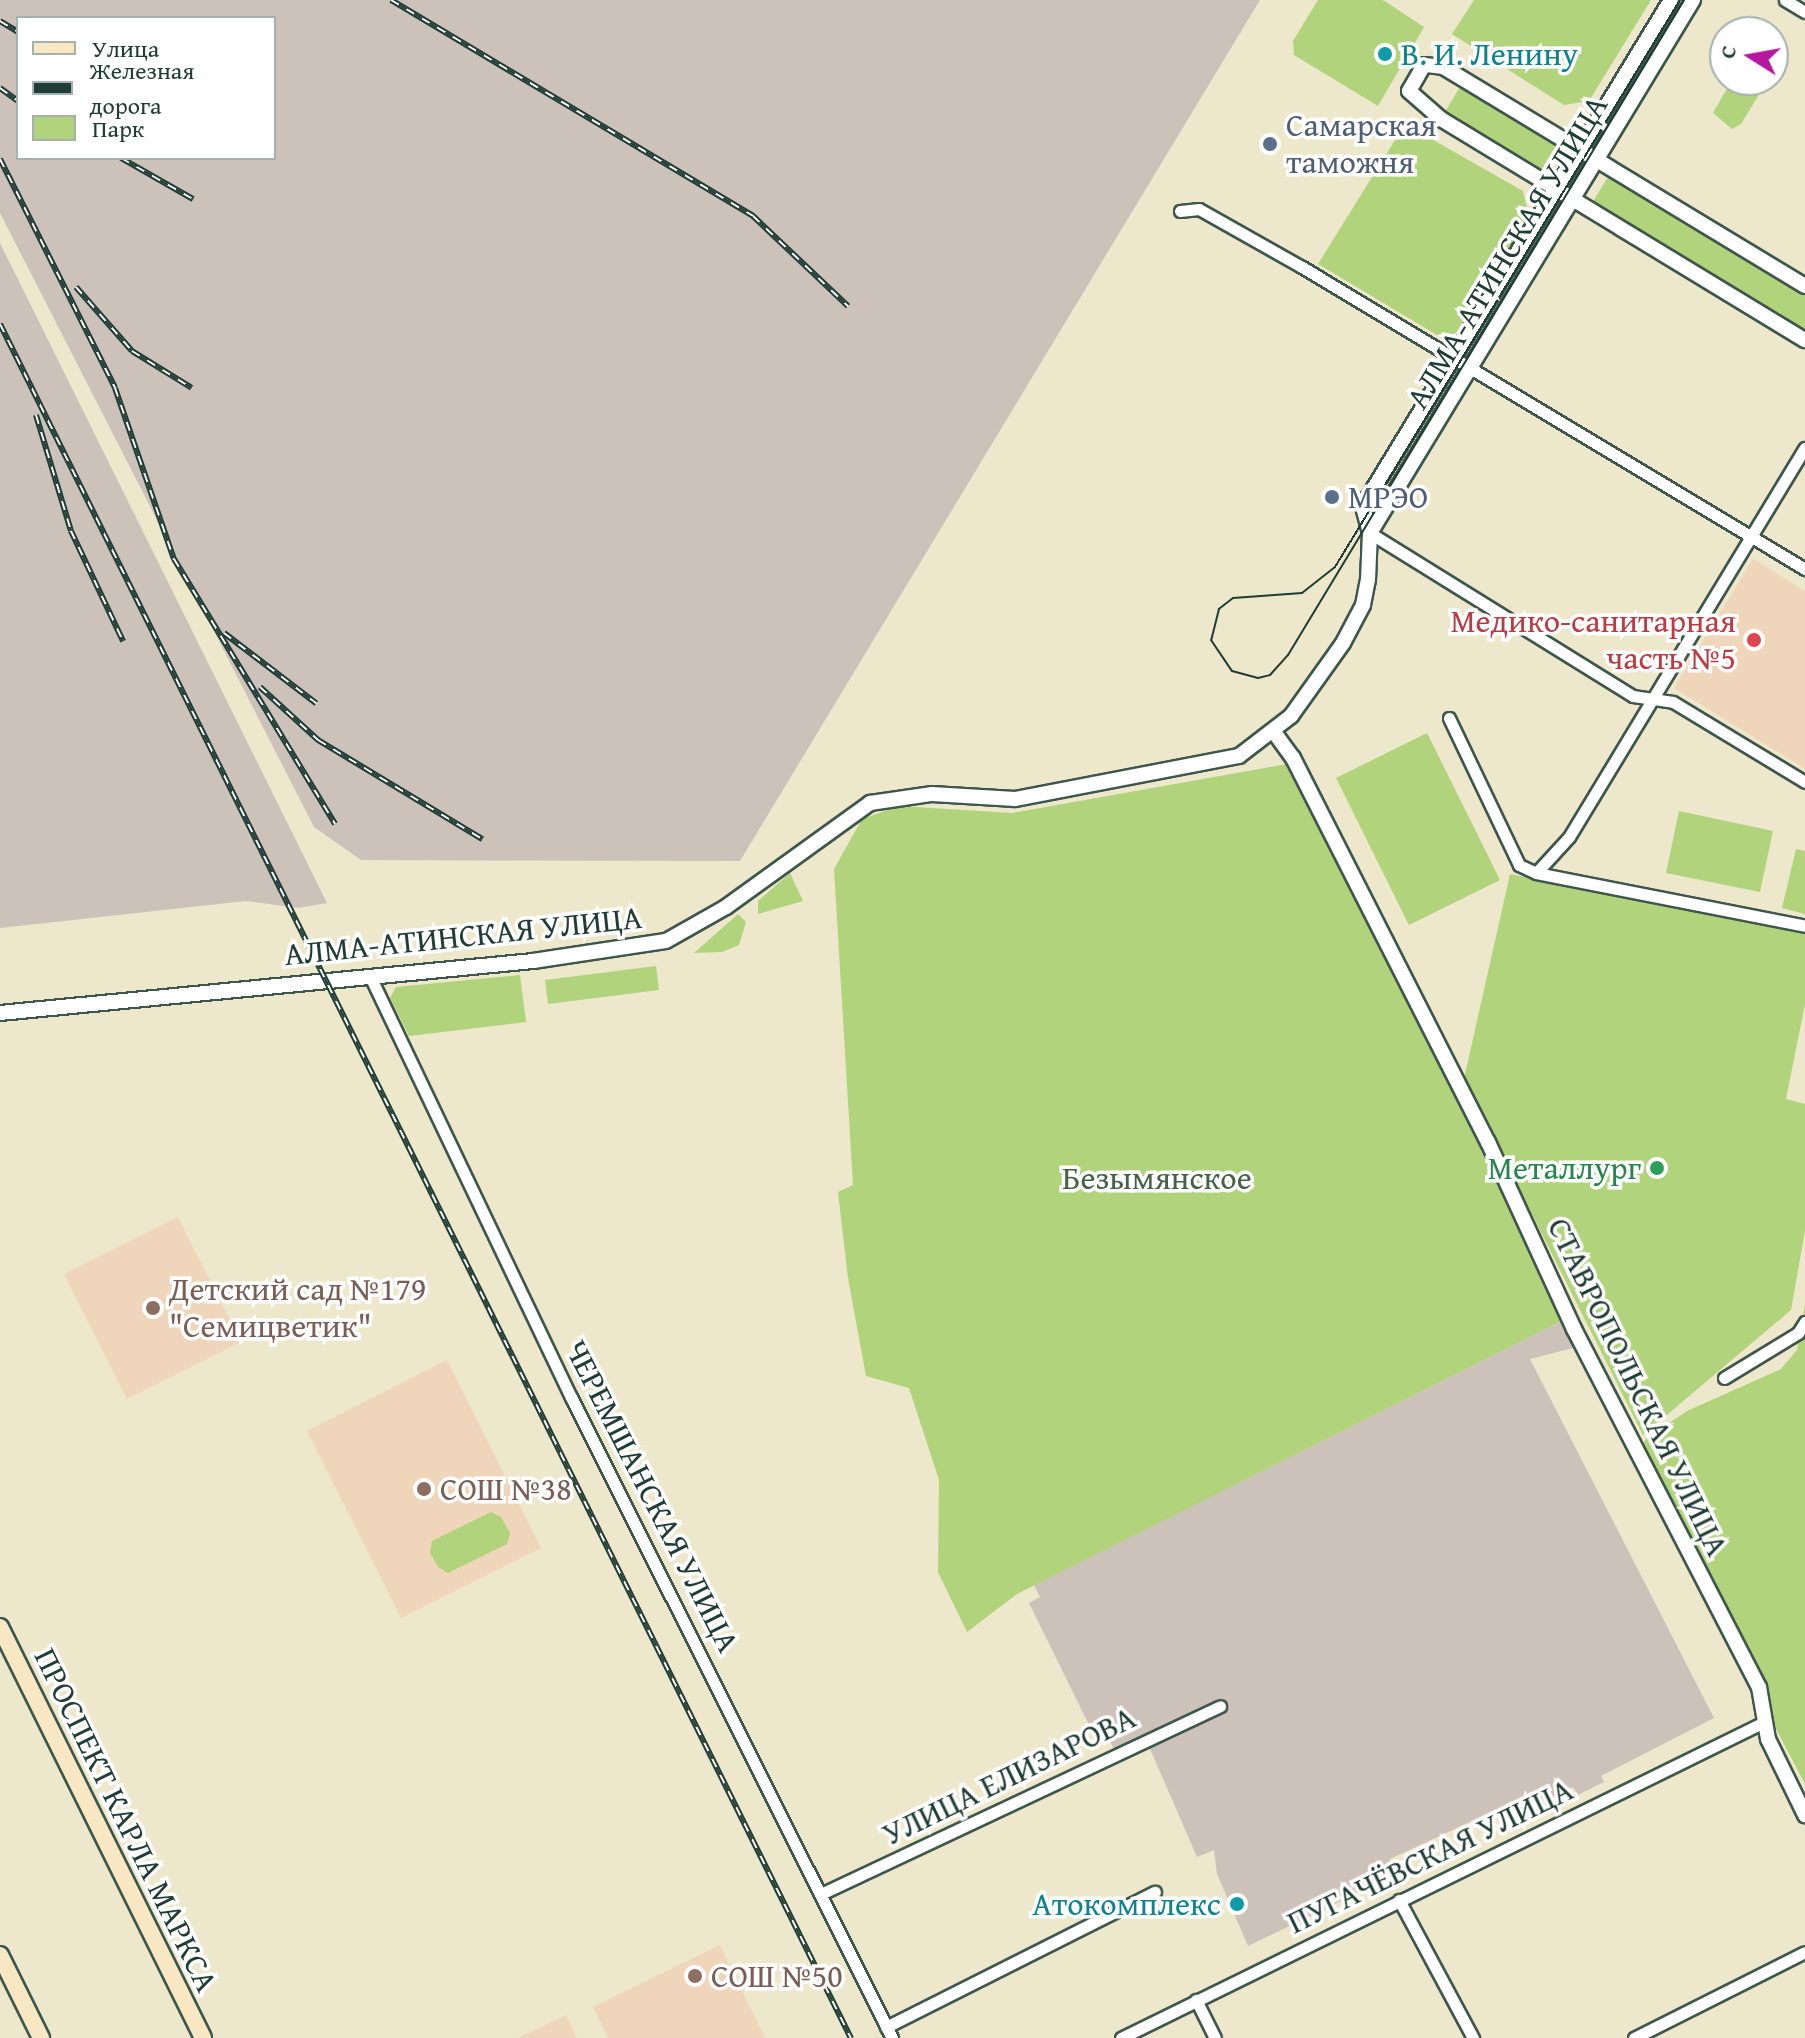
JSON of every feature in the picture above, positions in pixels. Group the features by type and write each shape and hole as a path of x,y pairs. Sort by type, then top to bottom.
{"main road":[{"name":"ПРОСПЕКТ КАРЛА МАРКСА","path":"0,1627 203,2038"},
{"path":"0,1955 41,2038"}],"street":[{"name":"АЛМА-АТИНСКАЯ УЛИЦА","path":"0,1013 533,961 666,941 726,907 870,803 900,796 1015,799 1239,756 1274,732 1343,643 1363,605 1370,533 1363,506 1671,0"},
{"name":"АЛМА-АТИНСКАЯ УЛИЦА","path":"1370,533 1693,0"},
{"path":"1785,0 1805,12"},
{"path":"1805,286 1444,67 1424,65 1409,91 1441,119 1805,340"},
{"path":"1180,211 1199,209 1805,569"},
{"path":"1536,873 1569,837 1656,700 1805,448"},
{"path":"1370,533 1633,696 1673,702 1805,782"},
{"path":"1449,718 1519,865 1536,873 1805,926"},
{"name":"СТАВРОПОЛЬСКАЯ УЛИЦА","path":"1274,732 1293,758 1488,1142 1574,1329 1759,1687 1762,1723 1805,1815"},
{"name":"ЧЕРЕМШАНСКАЯ УЛИЦА","path":"370,976 565,1384 889,2032"},
{"path":"1724,1378 1798,1333 1805,1322"},
{"name":"УЛИЦА ЕЛИЗАРОВА","path":"821,1894 1220,1706"},
{"name":"ПУГАЧЁВСКАЯ УЛИЦА","path":"1121,2038 1762,1723"},
{"path":"889,2032 1155,1892"},
{"path":"1399,1900 1473,2038"},
{"path":"1634,2038 1805,1952"},
{"path":"1196,2000 1215,2038"}],"shaded area":[{"path":"0,0 1260,0 740,861 361,860 314,827 0,213"},
{"path":"0,243 327,903 298,908 246,901 0,928"},
{"name":"Медико-санитарная часть №5","path":"1753,559 1805,591 1805,769 1674,688"},
{"name":"Детский сад №179 \"Семицветик\"","path":"178,1217 241,1342 127,1399 64,1274"},
{"path":"1564,1320 1577,1347 1530,1359 1714,1718 1601,1776 1604,1782 1578,1795 1573,1787 1505,1820 1498,1809 1390,1859 1392,1864 1359,1878 1364,1890 1248,1946 1217,1874 1214,1850 1197,1857 1144,1735 1114,1749 1103,1728 1093,1733 1029,1603 1040,1597 1034,1585"},
{"name":"СОШ №38","path":"447,1360 541,1548 401,1618 307,1431"},
{"name":"СОШ №50","path":"720,1945 765,2038 608,2038 593,2007"},
{"path":"566,2015 577,2038 518,2038"}],"green space":[{"path":"1318,0 1383,0 1424,27 1378,106 1294,55 1293,41"},
{"path":"1474,0 1651,0 1589,101 1564,105 1452,34"},
{"path":"1461,85 1562,147 1546,173 1445,112"},
{"path":"1723,96 1758,96 1741,124 1732,129 1713,113"},
{"path":"1405,124 1523,191 1529,216 1461,331 1450,335 1437,335 1318,264"},
{"path":"1611,172 1805,288 1805,334 1591,205"},
{"path":"1427,733 1500,880 1409,925 1336,778"},
{"name":"Безымянское","path":"1293,763 1564,1320 1017,1594 967,1632 938,1572 939,1480 909,1388 866,1376 848,1278 838,1192 853,1185 834,869 862,819 899,806 1012,813"},
{"path":"1679,811 1773,831 1760,892 1666,873"},
{"path":"1796,849 1805,851 1805,914 1782,908"},
{"path":"790,873 803,901 758,914 758,901"},
{"name":"Металлург","path":"1510,874 1805,931 1805,1004 1786,1099 1805,1104 1805,1231 1791,1310 1643,1435 1464,1079"},
{"path":"738,914 746,922 739,945 722,952 694,953"},
{"path":"656,966 659,990 548,1004 545,980"},
{"path":"520,975 526,1022 409,1036 390,998 396,987"},
{"path":"1805,1305 1805,1784 1633,1457 1647,1438 1687,1411 1781,1369 1797,1350"},
{"path":"491,1512 501,1517 510,1533 507,1544 448,1573 438,1567 430,1553 432,1541"}],"tram line":[{"path":"1680,0 1335,567 1302,593 1233,598 1219,609 1211,640 1232,671 1258,678 1270,675 1288,655 1684,0"}],"railway":[{"path":"391,0 753,216 848,306"},
{"path":"0,21 16,31"},
{"path":"0,88 16,100"},
{"path":"0,159 115,388 174,559 335,824"},
{"path":"125,160 193,199"},
{"path":"76,287 132,351 192,388"},
{"path":"0,324 851,2038"},
{"path":"36,415 71,531 123,641"},
{"path":"224,633 316,703"},
{"path":"260,687 318,740 482,839"}],"place":[{"name":"В. И. Ленину","path":"1385,54"},
{"name":"Самарская таможня","path":"1270,144"},
{"name":"МРЭО","path":"1332,497"},
{"name":"Медико-санитарная часть №5","path":"1754,640"},
{"name":"Металлург","path":"1657,1168"},
{"name":"Детский сад №179 \"Семицветик\"","path":"153,1308"},
{"name":"СОШ №38","path":"424,1489"},
{"name":"Атокомплекс","path":"1237,1904"},
{"name":"СОШ №50","path":"695,1976"}]}
